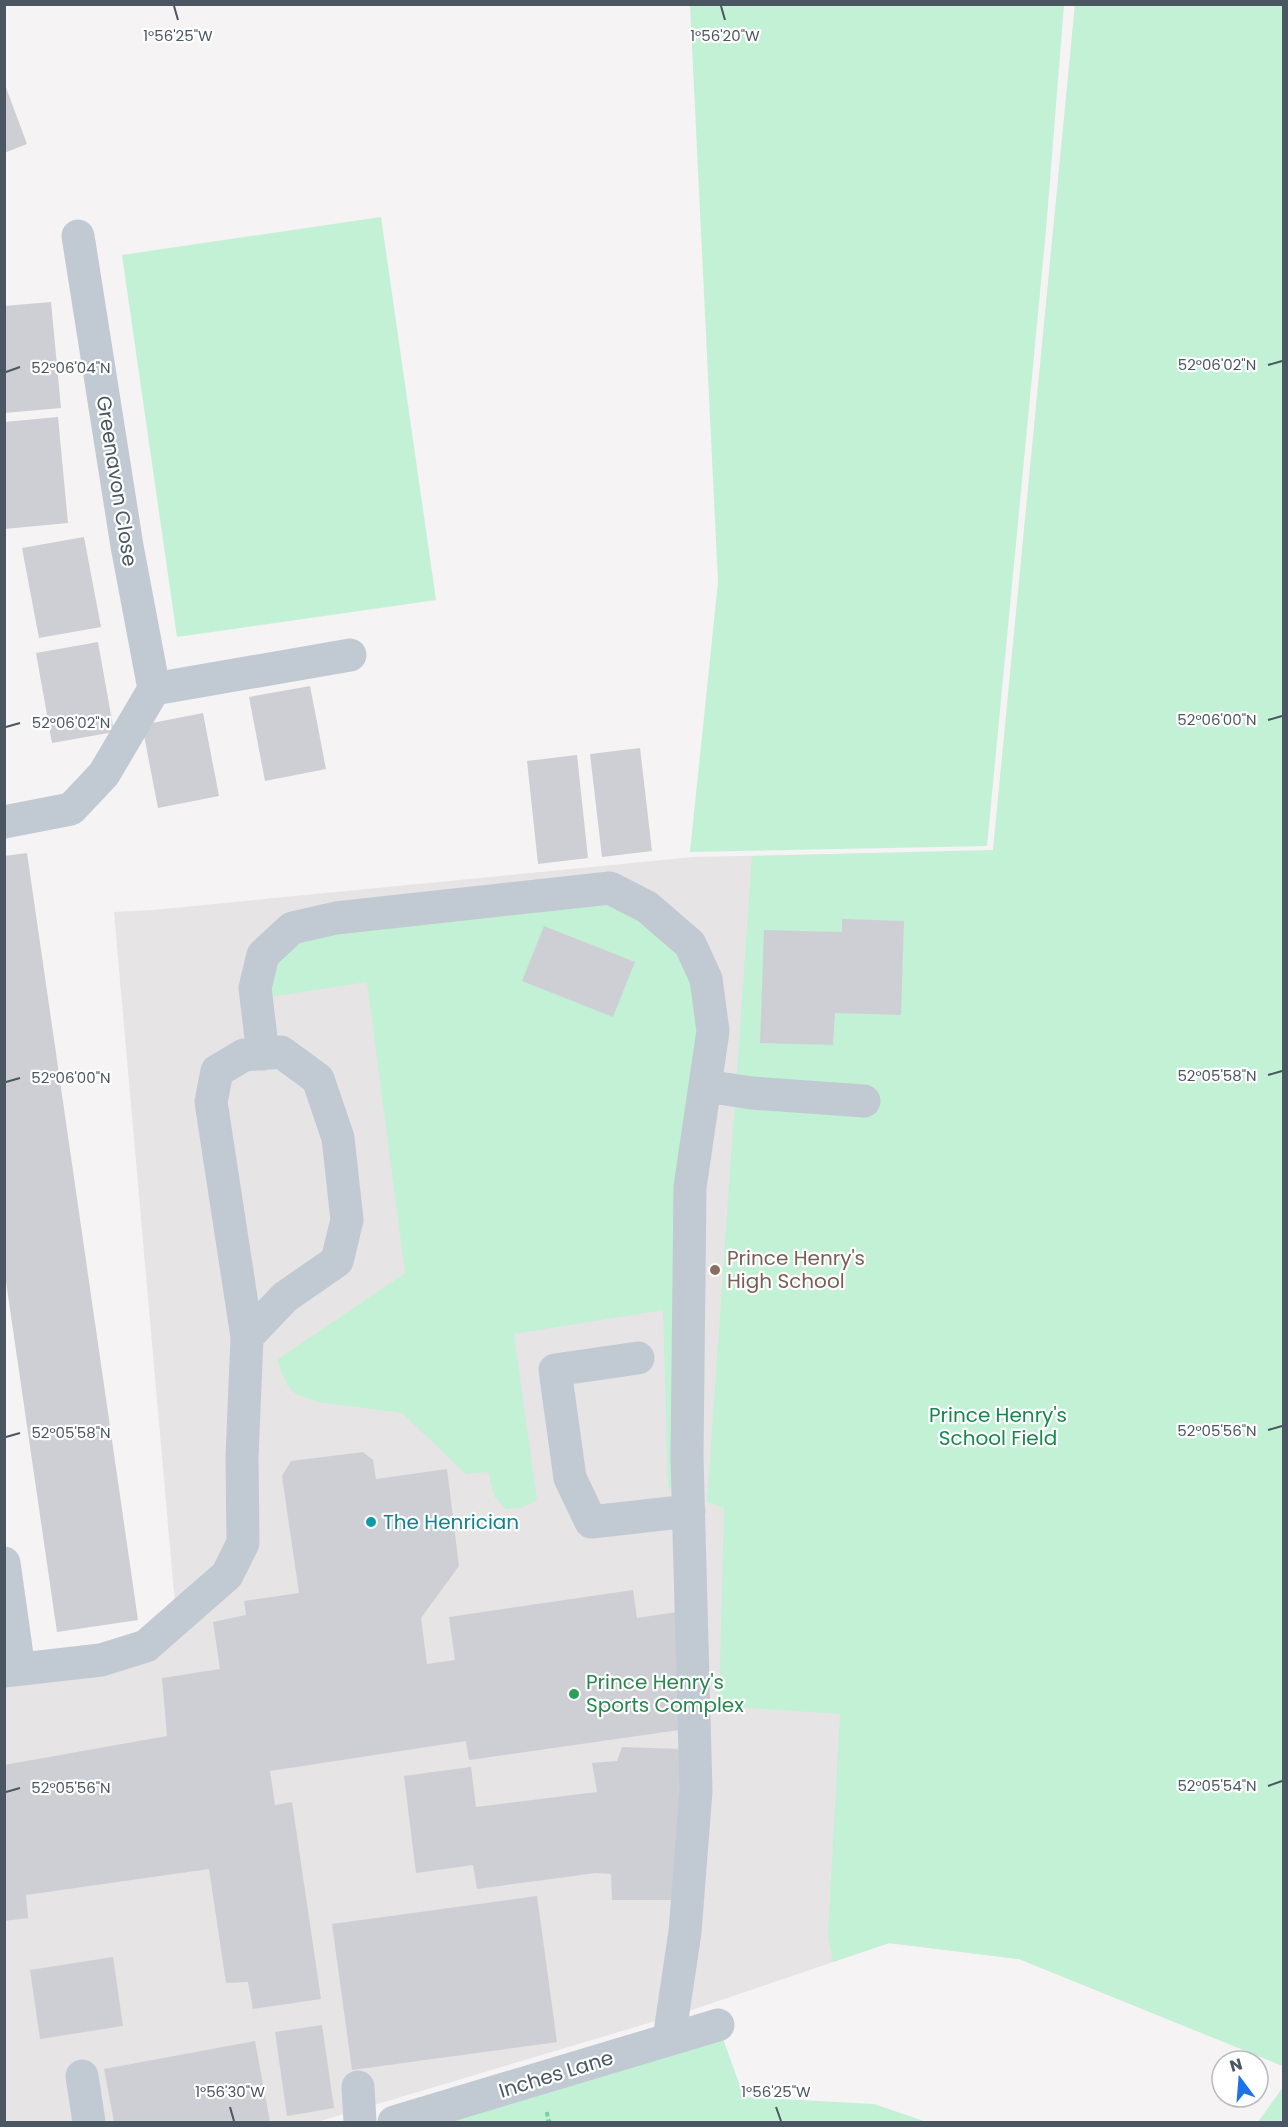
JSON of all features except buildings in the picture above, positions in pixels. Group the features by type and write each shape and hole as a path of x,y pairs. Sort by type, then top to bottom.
{"street":[{"name":"Greenavon Close","path":"78,236 127,546 154,689"},
{"path":"4,822 71,809 104,774 154,689 350,655"},
{"path":"264,1054 255,988 263,955 292,928 336,918 610,888 647,907 690,944 706,979 713,1031 690,1187 687,1446 696,1791 685,1932 669,2039"},
{"path":"4,1563 12,1670 101,1660 146,1646 227,1575 243,1543 242,1457 247,1337 211,1102 217,1071 244,1055 281,1052 318,1079 338,1138 347,1220 336,1261 285,1297 247,1337"},
{"path":"705,1086 752,1093 864,1101"},
{"path":"639,1358 555,1370 570,1478 591,1522 689,1510"},
{"name":"Inches Lane","path":"394,2122 718,2025"},
{"path":"82,2076 89,2122"},
{"path":"358,2087 360,2122"}],"shaded area":[{"name":"Prince Henry's High School","path":"1075,5 1283,5 1283,2066 1270,2061 1270,2049 1241,2049 1019,1959 889,1943 689,2011 317,2122 5,2122 5,1671 177,1627 114,912 693,857 993,851"}],"green space":[{"path":"690,5 1064,5 1046,230 987,846 690,852 718,582"},
{"name":"Prince Henry's School Field","path":"1075,5 1283,5 1283,2066 1270,2061 1270,2049 1241,2049 1019,1959 889,1943 833,1962 828,1935 840,1714 719,1706 724,1508 707,1502 752,856 993,850"},
{"path":"381,217 436,600 177,637 122,255"},
{"path":"610,888 706,979 688,1478 668,1490 663,1310 514,1334 537,1500 521,1508 506,1509 494,1496 488,1472 466,1474 402,1413 318,1402 296,1394 287,1385 277,1360 405,1273 367,982 257,999 292,928"},
{"path":"723,2039 744,2097 874,2104 927,2122 438,2122"},
{"path":"1283,2087 1283,2122 1258,2122 1267,2109 1270,2109 1270,2105"}],"place":[{"name":"Prince Henry's High School","path":"715,1270"},
{"name":"The Henrician","path":"371,1522"},
{"name":"Prince Henry's Sports Complex","path":"574,1694"}]}
